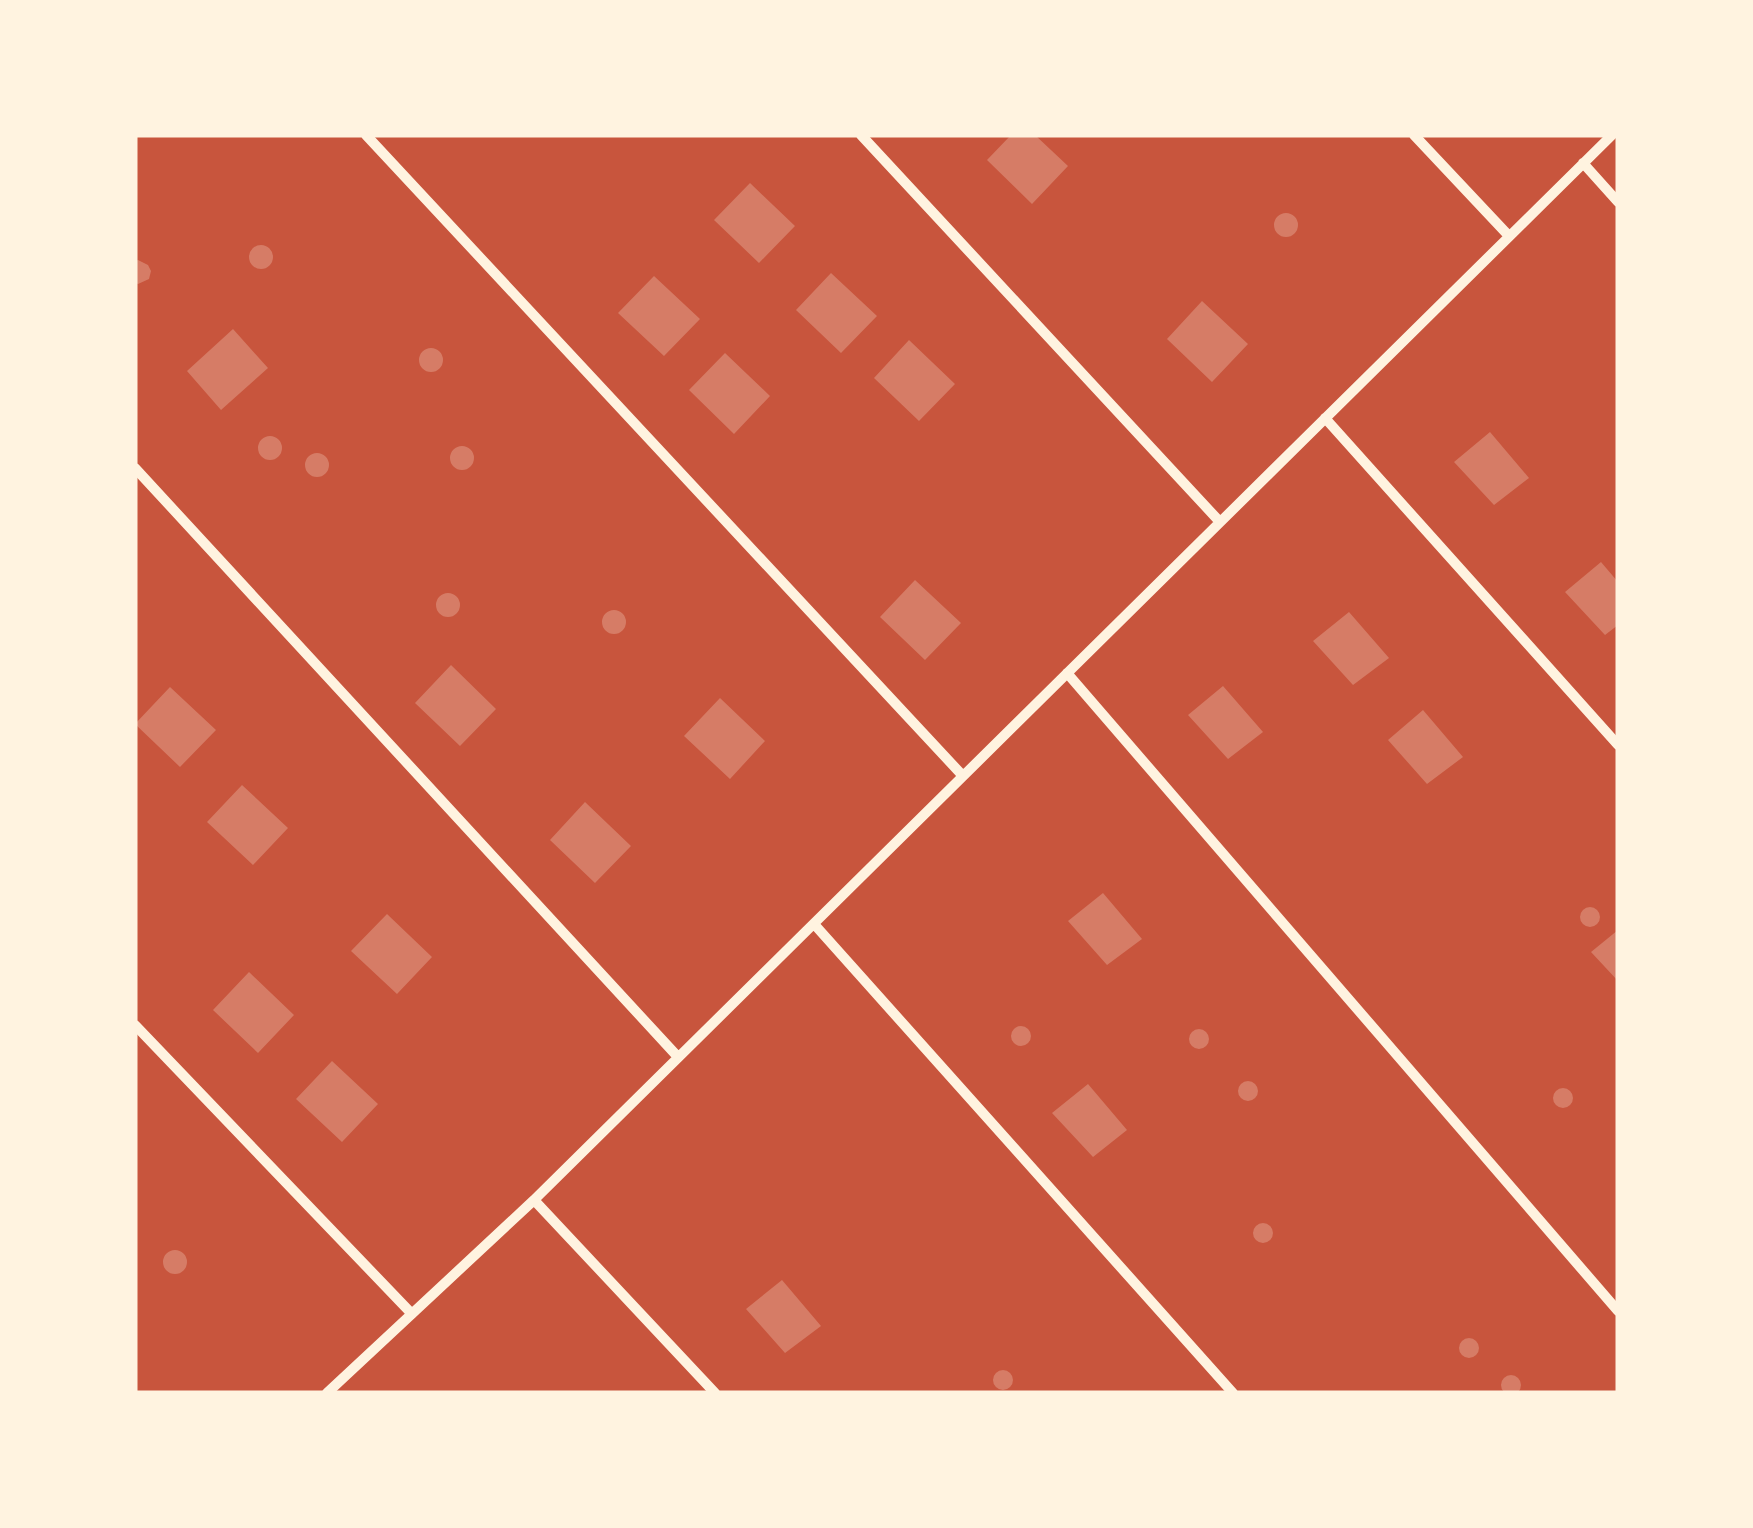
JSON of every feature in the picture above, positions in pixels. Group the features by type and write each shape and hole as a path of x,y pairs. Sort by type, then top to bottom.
{"street":[{"path":"366,135 962,776"},
{"path":"861,135 1220,522"},
{"path":"1414,135 1509,236"},
{"path":"327,1393 534,1200 1612,135"},
{"path":"1583,163 1618,202"},
{"path":"1325,418 1618,744"},
{"path":"135,468 678,1057"},
{"path":"1067,673 1618,1311"},
{"path":"814,924 1232,1393"},
{"path":"135,1025 412,1314"},
{"path":"534,1200 716,1393"}],"building":[{"path":"1011,135 1035,135 1068,166 1032,204 987,160"},
{"path":"750,183 795,226 759,263 714,220"},
{"path":"1286,213 1298,225 1286,237 1274,225"},
{"path":"261,245 273,257 261,269 249,257"},
{"path":"135,261 151,271 149,279 138,284"},
{"path":"831,273 877,316 841,353 796,310"},
{"path":"654,276 700,319 664,356 618,313"},
{"path":"1202,301 1248,344 1212,382 1167,339"},
{"path":"233,329 268,368 221,410 187,371"},
{"path":"909,340 955,384 919,421 874,378"},
{"path":"431,348 443,360 431,372 419,360"},
{"path":"725,353 770,396 734,434 689,390"},
{"path":"1490,432 1529,478 1494,505 1454,462"},
{"path":"270,436 282,448 270,460 258,448"},
{"path":"462,446 474,458 462,470 450,458"},
{"path":"317,453 329,465 317,477 305,465"},
{"path":"1601,562 1618,582 1618,625 1605,635 1565,592"},
{"path":"915,580 961,623 925,660 880,617"},
{"path":"448,593 460,605 448,617 436,605"},
{"path":"614,610 626,622 614,634 602,622"},
{"path":"1349,612 1389,658 1353,685 1313,641"},
{"path":"451,665 496,709 460,746 415,703"},
{"path":"1223,686 1263,732 1228,759 1188,715"},
{"path":"170,687 216,730 180,767 135,724"},
{"path":"720,698 765,741 730,779 684,736"},
{"path":"1423,710 1463,757 1427,784 1388,740"},
{"path":"242,785 288,828 253,865 207,822"},
{"path":"585,802 631,846 595,883 550,840"},
{"path":"1103,893 1142,939 1107,965 1068,921"},
{"path":"1590,907 1600,917 1590,927 1580,917"},
{"path":"387,914 432,957 397,994 351,951"},
{"path":"1618,930 1618,981 1591,952"},
{"path":"249,972 294,1015 258,1053 213,1010"},
{"path":"1021,1026 1031,1036 1021,1046 1011,1036"},
{"path":"1199,1029 1209,1039 1199,1049 1189,1039"},
{"path":"332,1061 378,1104 342,1142 296,1099"},
{"path":"1248,1081 1258,1091 1248,1101 1238,1091"},
{"path":"1088,1084 1127,1130 1093,1157 1052,1113"},
{"path":"1563,1088 1573,1098 1563,1108 1553,1098"},
{"path":"1263,1223 1273,1233 1263,1243 1253,1233"},
{"path":"175,1250 187,1262 175,1274 163,1262"},
{"path":"782,1280 821,1326 785,1353 746,1309"},
{"path":"1469,1338 1479,1348 1469,1358 1459,1348"},
{"path":"1003,1370 1013,1380 1003,1390 993,1380"},
{"path":"1511,1375 1521,1385 1511,1395 1501,1385"}]}
